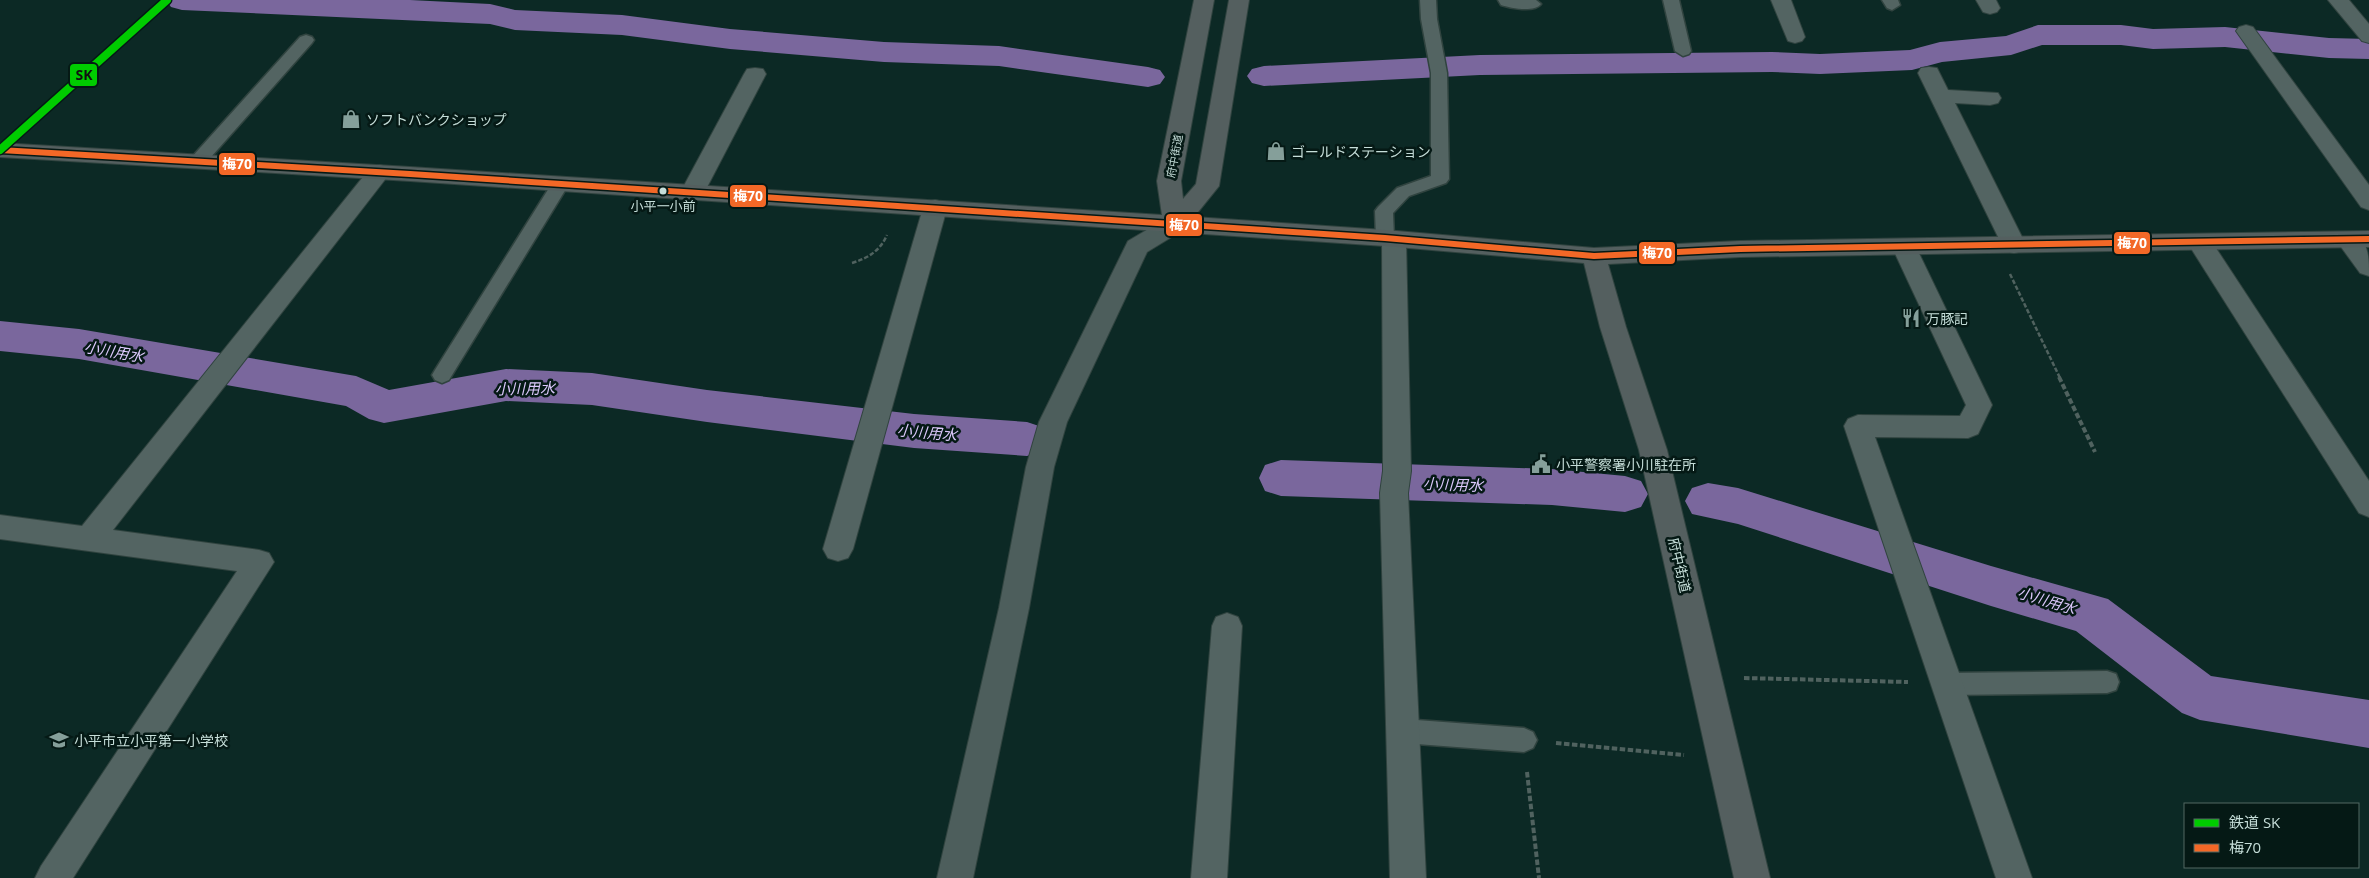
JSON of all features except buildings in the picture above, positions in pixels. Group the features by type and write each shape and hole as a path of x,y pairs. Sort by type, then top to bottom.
{"main road":[{"name":"府中街道","path":"1175,224 1169,180 1204,0"},
{"path":"1175,224 1207,186 1239,0"},
{"path":"0,150 379,172 1390,238 1594,256 1740,249 2358,239"},
{"name":"府中街道","path":"1594,256 1613,327 1653,450 1752,878"}],"street":[{"path":"1781,0 1795,37"},
{"path":"2338,0 2369,37"},
{"path":"2252,39 2369,202"},
{"path":"1929,73 2014,245"},
{"path":"692,193 755,74"},
{"path":"1941,96 1990,98"},
{"path":"89,539 379,172"},
{"path":"838,549 935,208"},
{"path":"954,878 1014,608 1040,467 1052,422 1137,247 1175,224"},
{"path":"1390,238 1408,878"},
{"path":"2358,239 2369,267"},
{"path":"2199,242 2369,505"},
{"path":"1904,247 1978,405 1968,427 1858,426 2014,878"},
{"path":"0,528 259,562 53,878"},
{"path":"1209,878 1226,626"}],"lane":[{"path":"1390,238 1384,211 1403,192 1440,179 1438,66 1429,19 1428,0"},
{"path":"1506,0 1506,2 1533,4"},
{"path":"1671,0 1683,51"},
{"path":"197,162 306,40"},
{"path":"442,376 560,184"},
{"path":"1947,684 2107,682"},
{"path":"1403,731 1524,740"}],"path":[{"path":"852,263 868,258 884,245 889,230"},
{"path":"2009,274 2095,452"},
{"path":"1741,678 1947,684"},
{"path":"1539,878 1524,740 1692,756"}],"waterway":[{"path":"182,0 490,14 515,20 622,25 730,39 884,52 999,56 1148,77"},
{"path":"1264,76 1480,65 1772,62 1820,64 1912,60 1940,52 2011,45 2038,35 2121,35 2153,39 2225,37 2329,48 2369,49"},
{"name":"小川用水","path":"0,336 79,344 356,392 384,407 506,385 592,389 707,406 914,431 1027,439"},
{"name":"小川用水","path":"1281,478 1552,487 1625,494"},
{"name":"小川用水","path":"1708,501 1738,506 1991,586 2091,614 2200,697 2369,724"}],"rail line":[{"name":"SK","path":"0,150 167,0"}],"transit line":[{"name":"梅70","path":"0,150 410,174 1385,238 1594,256 1740,249 2369,239"}],"place":[{"name":"ソフトバンクショップ","path":"351,119"},
{"name":"ゴールドステーション","path":"1276,151"},
{"name":"小平一小前","path":"663,191"},
{"name":"万豚記","path":"1911,318"},
{"name":"小平警察署小川駐在所","path":"1541,464"},
{"name":"小平市立小平第一小学校","path":"59,740"}]}
